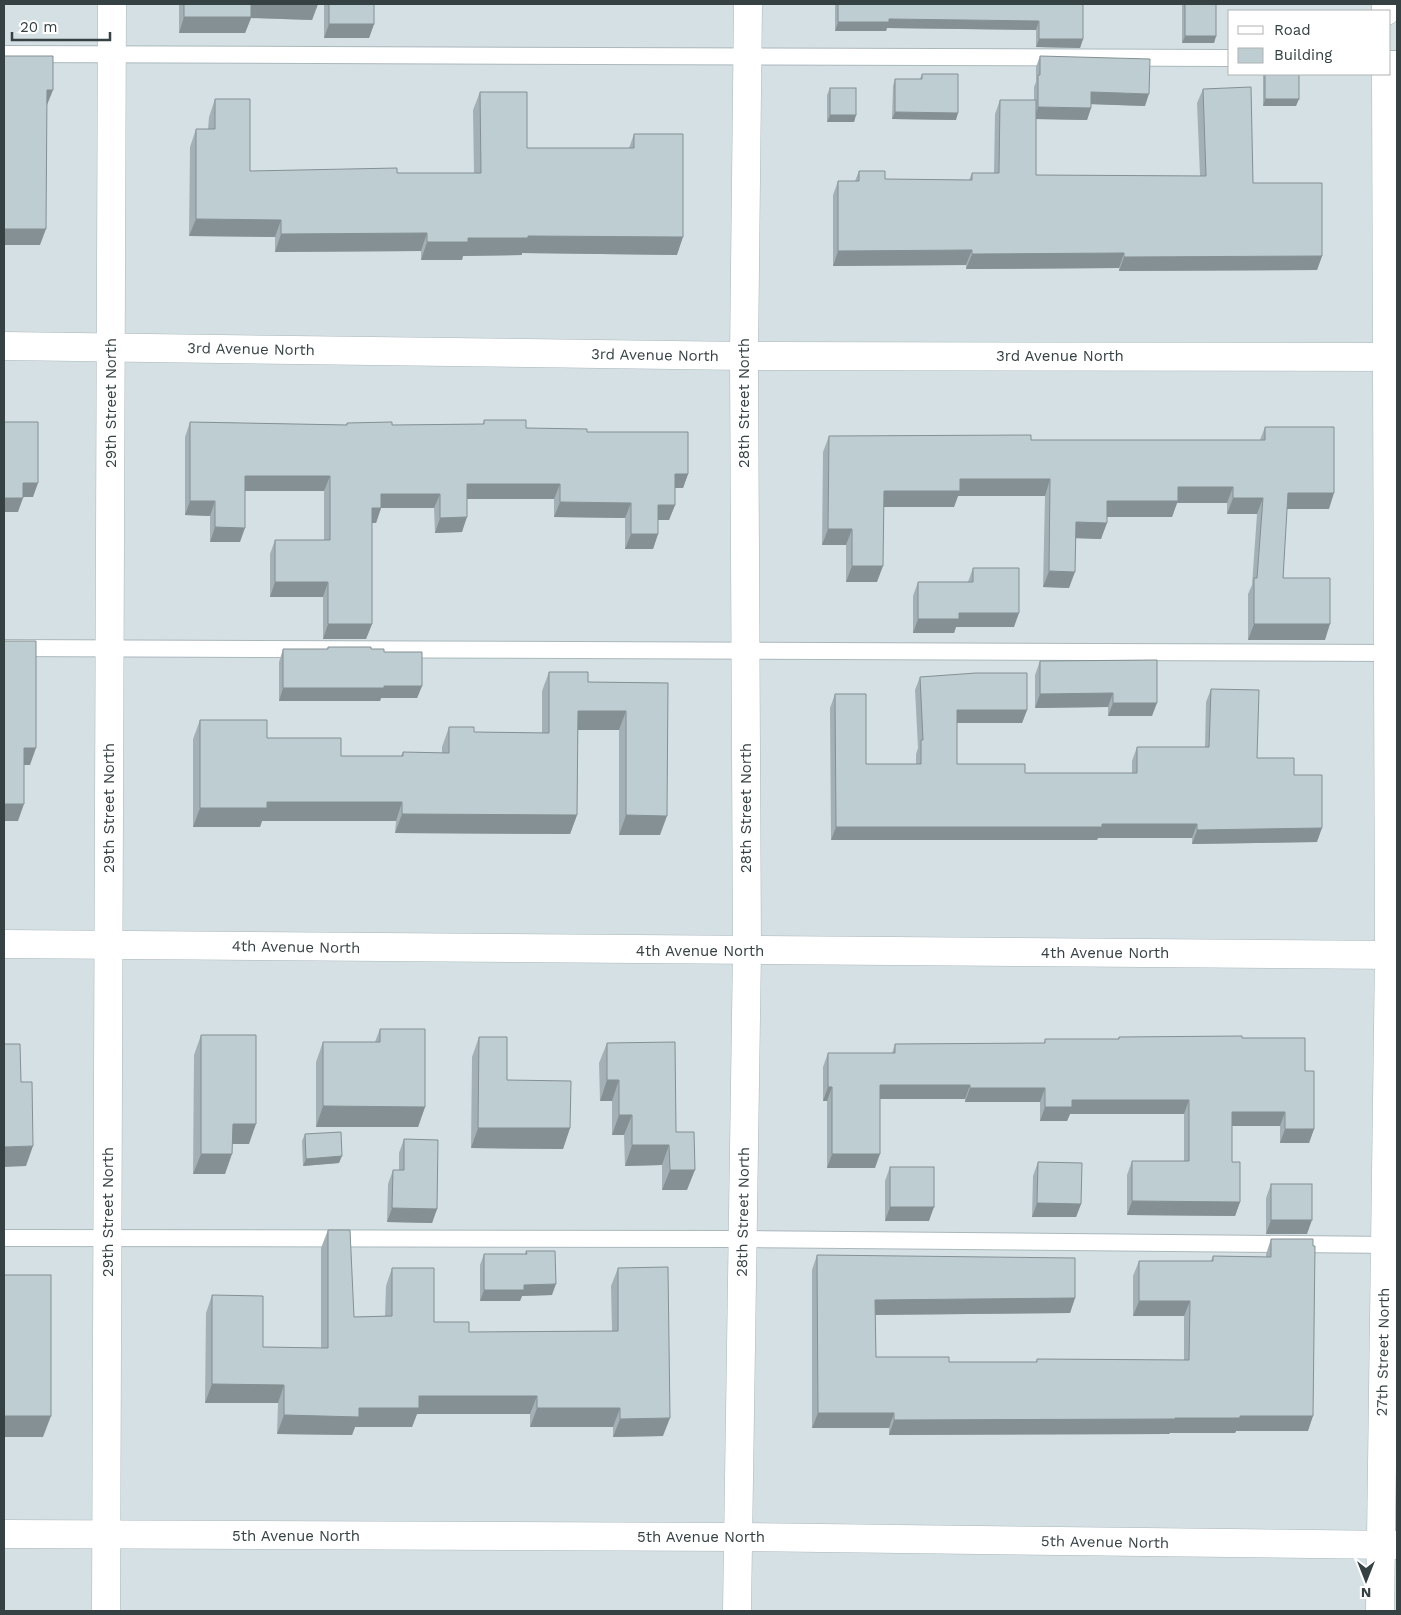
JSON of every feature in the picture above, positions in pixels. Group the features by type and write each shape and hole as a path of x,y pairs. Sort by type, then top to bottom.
{"street":[{"name":"29th Street North","path":"106,1611 112,4"},
{"name":"28th Street North","path":"737,1611 747,951 744,356 748,4"},
{"name":"27th Street North","path":"1380,1611 1389,1545 1393,955 1391,357 1386,75"},
{"name":"3rd Avenue North","path":"4,346 744,356 1391,357"},
{"name":"4th Avenue North","path":"4,944 1393,955"},
{"name":"5th Avenue North","path":"4,1534 737,1537 1389,1545"}],"lane":[{"path":"4,54 1228,58"},
{"path":"4,648 746,649 1392,653"},
{"path":"4,1238 742,1240 1391,1245"}],"shaded area":[{"path":"4,4 1397,4 1397,1611 4,1611"}],"building":[{"path":"184,4 251,4 251,17 184,17"},
{"path":"329,4 374,4 374,24 329,24"},
{"path":"838,4 1083,4 1083,39 1039,39 1039,21 889,19 889,22 838,22"},
{"path":"1185,4 1216,4 1216,36 1185,36"},
{"path":"4,56 53,56 53,90 47,90 46,229 4,229"},
{"path":"1040,56 1150,59 1149,94 1091,92 1091,108 1038,107"},
{"path":"922,74 958,74 958,113 895,112 895,79 922,79"},
{"path":"1265,75 1299,75 1299,99 1265,99"},
{"path":"1251,87 1253,183 1322,183 1322,256 1124,257 1124,253 972,254 972,250 838,251 838,181 859,181 859,171 885,171 885,179 972,180 972,173 999,173 1000,100 1036,100 1036,175 1206,176 1203,89"},
{"path":"830,88 856,88 856,115 830,115"},
{"path":"480,92 527,92 527,148 634,148 634,134 683,134 683,237 528,236 528,238 468,238 468,242 427,242 427,233 281,234 281,220 196,219 196,129 215,129 215,99 250,99 250,171 397,168 397,173 481,173"},
{"path":"484,420 526,420 526,428 587,429 587,432 688,432 688,474 675,474 675,505 658,505 658,534 631,534 631,503 560,502 560,484 467,484 467,517 440,518 440,494 381,494 381,508 372,508 372,624 328,624 328,582 275,582 275,540 330,540 330,476 245,476 245,528 215,527 215,501 190,501 190,422 347,425 347,423 392,422 392,425 484,424"},
{"path":"4,422 38,422 38,483 23,483 23,498 4,498"},
{"path":"1265,427 1334,427 1334,493 1288,493 1283,578 1330,578 1330,624 1254,624 1254,578 1257,578 1263,498 1233,498 1233,487 1178,487 1178,501 1107,501 1107,523 1076,522 1075,572 1049,571 1050,479 960,479 960,491 884,491 883,566 852,566 852,529 828,529 829,436 1031,435 1031,440 1265,440"},
{"path":"973,568 1019,568 1019,613 959,613 959,619 918,619 918,582 973,582"},
{"path":"4,641 36,641 36,748 24,748 24,804 4,804"},
{"path":"328,647 371,647 371,649 384,649 384,652 422,652 422,686 283,688 283,649 328,649"},
{"path":"1157,660 1157,703 1113,703 1113,693 1040,694 1040,661"},
{"path":"549,672 588,672 588,682 668,683 667,816 626,815 626,711 578,711 577,815 402,814 402,802 267,802 267,808 200,808 200,720 267,720 267,738 341,738 341,756 403,756 403,752 449,753 449,727 474,727 474,732 549,733"},
{"path":"976,673 1027,673 1027,710 957,710 957,764 1025,764 1025,773 1137,773 1137,747 1209,747 1211,689 1259,690 1257,758 1294,758 1294,775 1322,775 1322,828 1197,830 1197,824 1102,824 1102,827 836,827 835,694 866,694 866,764 921,764 921,740 923,740 920,677"},
{"path":"380,1029 425,1029 425,1107 323,1106 323,1042 380,1042"},
{"path":"201,1035 256,1035 256,1124 233,1124 232,1154 201,1154"},
{"path":"1242,1036 1242,1038 1305,1038 1305,1071 1314,1071 1314,1129 1285,1129 1285,1112 1232,1112 1232,1162 1240,1162 1240,1202 1132,1201 1132,1161 1189,1161 1189,1100 1072,1100 1072,1107 1045,1107 1045,1088 970,1088 970,1085 880,1085 880,1154 832,1154 832,1087 828,1087 828,1053 895,1053 895,1044 1045,1043 1045,1039"},
{"path":"479,1037 507,1037 507,1080 571,1081 570,1128 478,1128"},
{"path":"675,1042 676,1132 694,1132 695,1170 670,1170 669,1145 632,1145 632,1115 619,1115 619,1080 607,1080 607,1043"},
{"path":"4,1044 20,1044 21,1082 32,1082 33,1146 4,1147"},
{"path":"341,1132 342,1156 306,1159 305,1134"},
{"path":"404,1139 438,1140 437,1209 392,1208 393,1170 404,1170"},
{"path":"1038,1162 1082,1163 1081,1204 1037,1203"},
{"path":"890,1167 934,1167 934,1207 890,1207"},
{"path":"1271,1184 1312,1184 1312,1220 1271,1220"},
{"path":"328,1230 350,1230 354,1317 392,1316 392,1268 434,1268 434,1322 469,1322 469,1332 618,1331 618,1268 668,1267 670,1418 620,1419 620,1408 537,1408 537,1396 419,1396 419,1408 359,1408 359,1417 284,1415 284,1385 212,1384 212,1295 263,1296 263,1347 328,1348"},
{"path":"1271,1239 1313,1239 1313,1246 1315,1246 1313,1416 1240,1416 1240,1418 1175,1419 894,1420 894,1413 818,1413 817,1255 1075,1258 1075,1298 875,1300 876,1357 949,1357 949,1362 1037,1362 1037,1359 1189,1360 1190,1301 1139,1301 1139,1261 1213,1261 1213,1256 1271,1257"},
{"path":"526,1251 555,1251 556,1284 524,1285 524,1290 484,1290 484,1254 527,1254"},
{"path":"4,1275 51,1275 51,1416 4,1416"}]}
